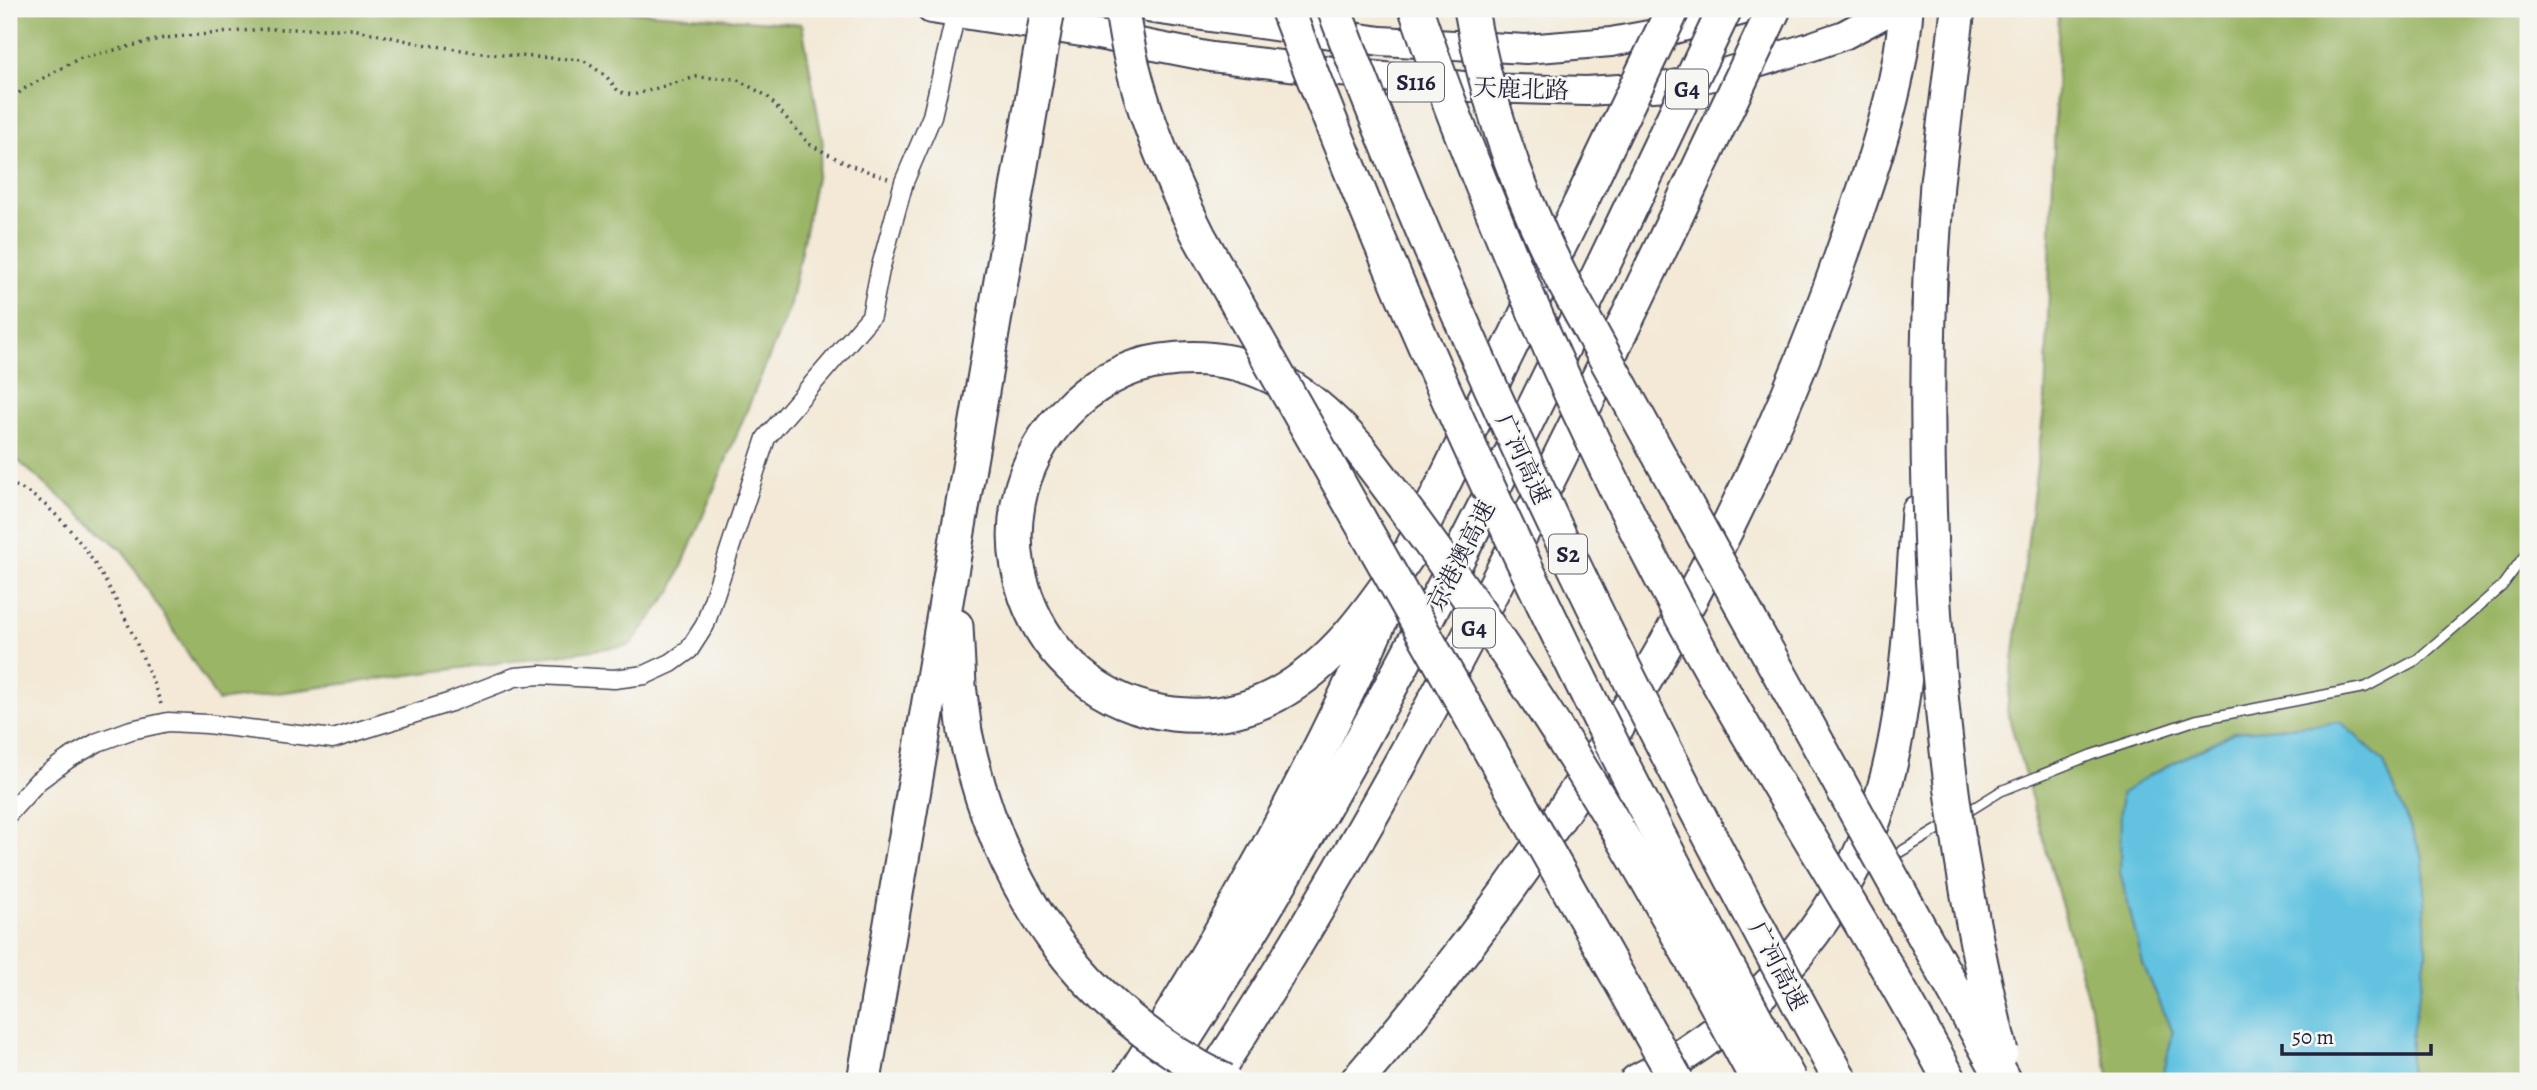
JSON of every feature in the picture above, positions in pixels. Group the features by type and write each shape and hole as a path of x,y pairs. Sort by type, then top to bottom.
{"highway":[{"path":"864,1081 1048,9"},
{"path":"1122,9 1132,64 1156,141 1178,195 1199,236 1677,1081"},
{"name":"广河高速","path":"1287,9 1371,223 1493,501 1626,774 1790,1081"},
{"name":"广河高速","path":"1334,9 1412,206 1533,482 1665,753 1841,1081"},
{"path":"1416,9 1467,153 1554,359 1601,461 1705,659 1876,948 1950,1081"},
{"path":"1471,9 1487,88 1501,138 1539,235 2006,1081"},
{"path":"1130,1081 1239,904 1300,789 1357,673 1409,554 1673,9"},
{"name":"京港澳高速","path":"1157,1081 1261,917 1391,691 1469,541 1725,9"},
{"name":"京港澳高速","path":"1210,1081 1299,940 1430,713 1531,514 1774,9"},
{"path":"1357,1081 1459,959 1522,874 1596,763 1671,638 1720,543 1792,386 1857,212 1901,50 1906,9"},
{"path":"1637,1081 1689,1052 1721,1029 1779,976 1804,946 1840,892 1864,845 1878,809 1897,733 1909,635 1938,169 1958,9"},
{"path":"1930,277 1927,467 1936,657 1959,845 2006,1081"},
{"path":"1409,554 1355,629 1314,670 1275,695 1231,711 1208,715 1173,714 1139,707 1118,699 1097,688 1061,657 1035,619 1025,598 1015,552 1017,505 1023,483 1042,440 1072,404 1110,378 1154,362 1177,358 1212,359 1268,373 1308,398 1359,448 1480,613 1571,752 1643,874 1758,1081"},
{"path":"965,491 955,588 959,685 973,771 999,845 1036,914 1058,946 1084,976 1141,1029 1173,1052 1225,1081"}],"main road":[{"name":"天鹿北路","path":"1153,9 1381,41 1526,49 1598,43 1660,33 1746,9"},
{"name":"天鹿北路","path":"943,11 1089,21 1211,57 1491,89 1586,91 1669,86 1717,75 1844,35 1893,9"},
{"path":"1211,57 1214,18"}],"street":[{"path":"9,813 37,781 68,759 98,742 131,730 168,722 333,739 451,702 515,677 540,675 614,679 645,675 671,663 689,650 705,625 766,438 871,316 880,270 904,181 932,116 943,11"}],"lane":[{"path":"1890,858 2001,790 2091,755 2196,720 2366,687 2418,659 2502,586 2528,551"}],"path":[{"path":"9,103 22,90 78,59 164,38 264,29 353,29 422,44 489,54 583,60 606,76 619,92 633,95 696,77 736,79 767,96 810,144 849,165 904,181"},
{"path":"9,483 48,506 86,550 118,605 150,674 168,722"}],"green space":[{"path":"9,9 594,9 802,24 823,144 789,309 672,590 630,645 218,701 123,551 9,453"},
{"path":"2059,9 2528,9 2528,1081 2409,1081 2411,1039 2234,732 2148,776 2122,794 2143,964 2173,1032 2162,1081 2111,1081 2007,711 2045,400"}],"water":[{"path":"2341,722 2383,761 2423,858 2426,955 2411,1039 2409,1081 2162,1081 2173,1032 2143,964 2120,872 2121,794 2148,776 2234,732"}]}
